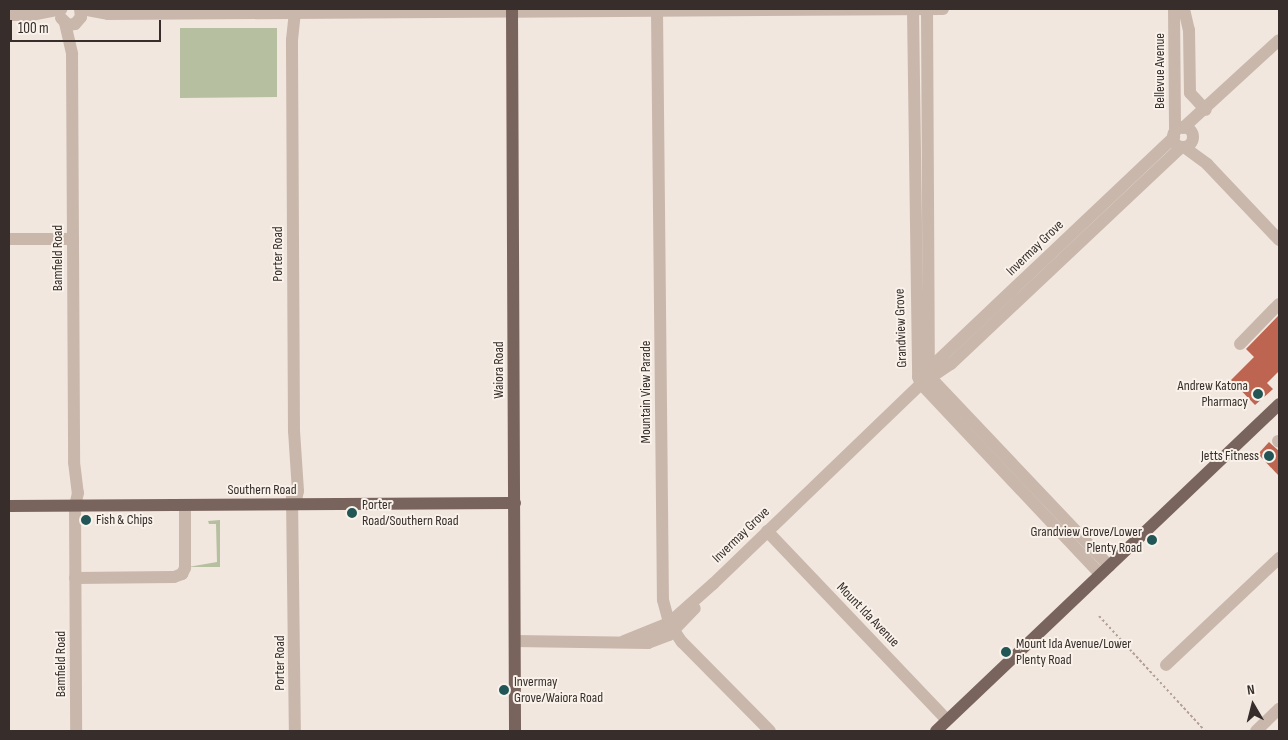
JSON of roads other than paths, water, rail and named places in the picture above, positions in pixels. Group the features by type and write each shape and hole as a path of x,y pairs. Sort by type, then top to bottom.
{"main road":[{"name":"Waiora Road","path":"512,10 515,731"},
{"path":"936,731 1279,404"},
{"name":"Southern Road","path":"9,506 515,503"}],"street":[{"name":"Grandview Grove","path":"912,9 915,342 927,378 1105,570"},
{"name":"Grandview Grove","path":"927,9 927,378"},
{"path":"9,15 292,10 657,11 943,9"},
{"name":"Bellevue Avenue","path":"1174,9 1183,138 1279,240"},
{"name":"Bellevue Avenue","path":"1184,9 1189,30 1190,93 1206,110"},
{"name":"Porter Road","path":"292,10 294,468 298,491 295,504 296,731"},
{"name":"Mountain View Parade","path":"657,11 662,590 671,627"},
{"name":"Bamfield Road","path":"71,15 74,462 78,493 75,506 76,731"},
{"name":"Invermay Grove","path":"515,641 624,641 648,643 671,627 767,531 927,378 1183,138 1206,110 1279,40"},
{"path":"9,239 73,239"},
{"path":"1240,344 1279,304"},
{"path":"75,578 174,577 182,574 185,568 185,505"},
{"name":"Mount Ida Avenue","path":"767,531 947,720"},
{"path":"1166,665 1279,558"},
{"path":"671,627 770,731"},
{"path":"1256,731 1279,709"}],"place":[{"name":"Andrew Katona Pharmacy","path":"1258,394"},
{"name":"Jetts Fitness","path":"1269,456"},
{"name":"Porter Road/Southern Road","path":"352,513"},
{"name":"Fish & Chips","path":"86,520"},
{"name":"Grandview Grove/Lower Plenty Road","path":"1152,540"},
{"name":"Mount Ida Avenue/Lower Plenty Road","path":"1006,652"},
{"name":"Invermay Grove/Waiora Road","path":"504,690"}]}
